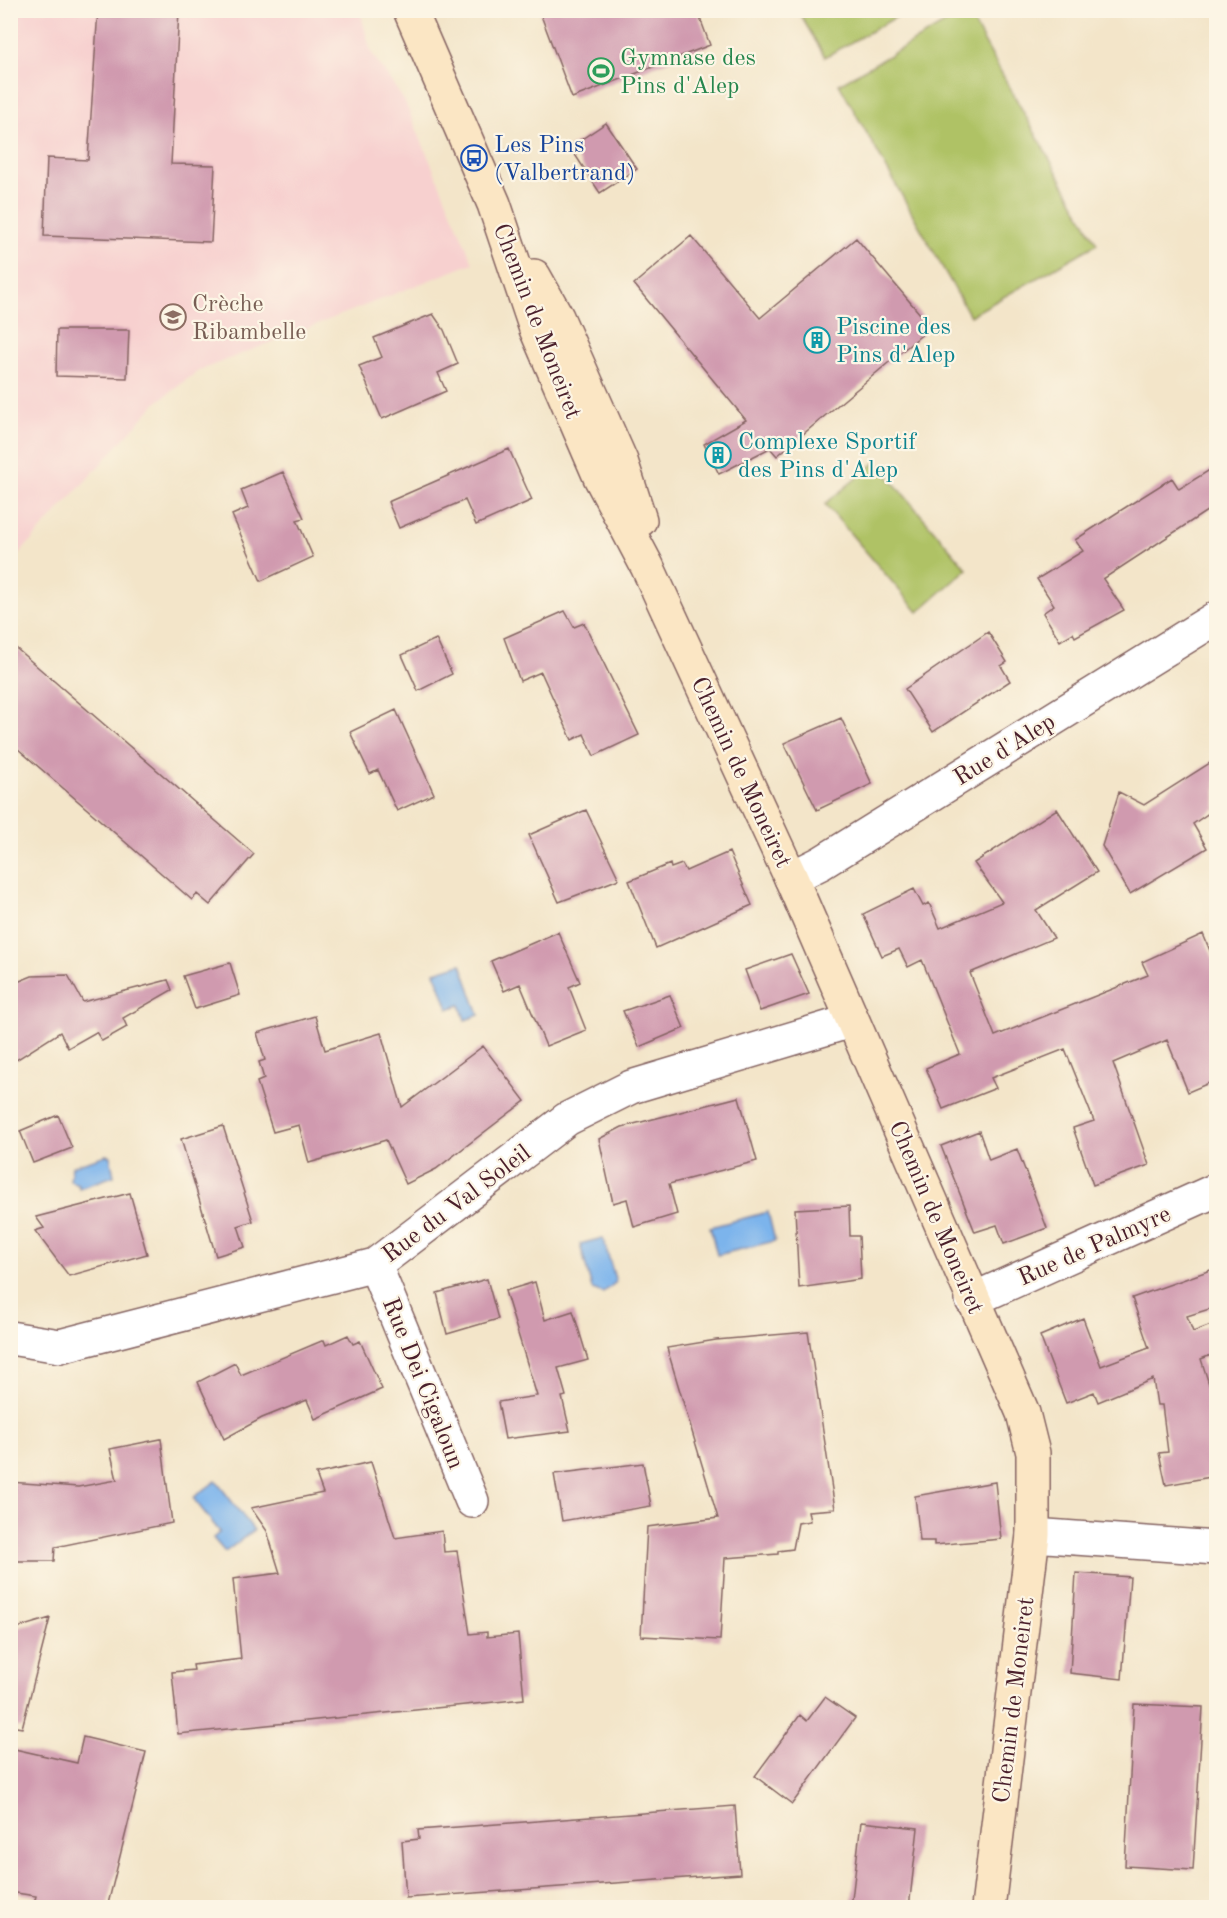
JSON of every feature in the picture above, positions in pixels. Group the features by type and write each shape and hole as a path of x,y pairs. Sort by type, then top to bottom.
{"main road":[{"name":"Chemin de Moneiret","path":"410,10 494,204 557,317 621,461 639,518 647,566 791,878 851,1021 1023,1413 1034,1453 1034,1535 988,1908"}],"street":[{"name":"Rue d'Alep","path":"791,878 821,863 1216,618"},
{"name":"Rue du Val Soleil","path":"10,1338 60,1346 375,1265 567,1119 631,1087 851,1021"},
{"name":"Rue de Palmyre","path":"972,1300 1216,1190"},
{"name":"Rue Dei Cigaloun","path":"375,1265 472,1501"},
{"path":"1034,1535 1216,1548"}],"shaded area":[{"name":"Crèche Ribambelle","path":"11,11 360,11 371,52 405,102 473,263 198,371 156,403 11,563"}],"green space":[{"path":"798,11 907,11 825,57"},
{"path":"967,11 1097,244 970,316 839,84"},
{"path":"876,462 967,569 918,612 825,504"}],"water":[{"path":"461,964 479,1015 465,1020 460,1005 448,1009 435,972"},
{"path":"106,1155 110,1156 114,1176 79,1188 78,1184 70,1181 72,1166"},
{"path":"768,1212 775,1241 717,1255 710,1227"},
{"path":"603,1238 616,1282 603,1293 592,1289 580,1244"},
{"path":"216,1481 254,1530 225,1552 213,1538 220,1532 193,1498"}],"building":[{"path":"98,10 179,10 171,164 215,165 211,242 44,236 47,158 88,160"},
{"name":"Gymnase des Pins d'Alep","path":"539,10 697,10 710,45 572,98"},
{"path":"606,123 637,169 600,193 570,147"},
{"name":"Piscine des Pins d'Alep","path":"691,236 760,318 856,238 931,327 777,456 770,448 719,474 704,444 746,420 634,284"},
{"path":"433,314 444,330 458,364 438,373 446,391 382,419 359,366 382,357 374,338"},
{"path":"57,330 129,330 127,378 56,376"},
{"path":"509,449 532,500 476,525 465,500 399,528 388,502"},
{"path":"1216,466 1216,505 1103,579 1124,610 1075,637 1073,633 1060,641 1043,613 1054,605 1037,579 1083,551 1075,540 1172,478 1179,489"},
{"path":"283,472 304,518 297,520 313,557 261,581 232,515 248,508 241,490"},
{"path":"565,611 574,627 584,623 639,735 594,756 584,734 572,740 541,672 520,681 504,638"},
{"path":"988,632 1007,662 1001,666 1010,681 933,732 905,689"},
{"path":"436,639 452,674 418,691 402,655"},
{"path":"10,643 254,854 210,905 197,894 192,900 10,742"},
{"path":"396,710 434,794 397,811 378,770 370,774 350,732"},
{"path":"841,718 872,784 817,810 784,743"},
{"path":"1216,759 1216,808 1193,824 1207,848 1130,894 1102,846 1119,792 1144,805"},
{"path":"1057,809 1097,872 1036,910 1054,938 970,973 995,1036 1148,975 1142,962 1203,934 1216,965 1216,1080 1188,1092 1167,1040 1113,1063 1149,1165 1093,1185 1073,1128 1094,1121 1065,1049 991,1078 996,1088 943,1109 926,1068 960,1054 922,960 908,967 899,949 882,956 863,914 914,889 923,906 929,903 940,928 1002,902 974,863"},
{"path":"586,810 619,879 559,902 529,835"},
{"path":"729,852 752,905 656,948 629,881 670,864 671,868 682,864 686,871"},
{"path":"558,932 580,982 569,987 586,1030 546,1046 520,984 504,991 491,961"},
{"path":"791,954 809,994 760,1011 745,970"},
{"path":"230,963 240,995 195,1009 183,976"},
{"path":"68,975 83,1002 168,980 172,990 123,1018 127,1027 102,1041 96,1032 68,1048 60,1032 10,1064 10,985 32,976"},
{"path":"670,995 684,1028 639,1047 623,1011"},
{"path":"315,1016 325,1050 381,1033 402,1107 483,1046 525,1101 436,1169 406,1184 386,1140 309,1163 299,1125 273,1132 257,1082 264,1079 259,1062 265,1060 257,1033"},
{"path":"739,1097 757,1161 669,1184 677,1214 634,1227 627,1199 613,1203 599,1139 622,1127"},
{"path":"58,1115 72,1148 33,1163 20,1131"},
{"path":"223,1126 253,1221 238,1226 245,1247 216,1256 181,1139"},
{"path":"979,1131 989,1160 1017,1149 1047,1228 1004,1244 997,1225 975,1232 941,1146"},
{"path":"130,1193 147,1254 69,1276 35,1231 44,1228 36,1217"},
{"path":"849,1206 850,1236 859,1236 861,1279 799,1288 795,1209"},
{"path":"1216,1268 1216,1307 1187,1316 1193,1332 1216,1323 1216,1353 1201,1359 1216,1406 1216,1476 1166,1485 1159,1453 1168,1452 1162,1405 1157,1405 1153,1379 1098,1402 1094,1392 1066,1403 1040,1336 1083,1318 1101,1366 1149,1348 1132,1298"},
{"path":"487,1279 498,1319 447,1334 437,1293"},
{"path":"535,1282 545,1320 573,1311 588,1360 558,1368 566,1396 562,1397 570,1431 505,1439 498,1402 537,1396 505,1291"},
{"path":"808,1332 835,1509 808,1511 810,1521 798,1523 793,1549 778,1551 778,1554 725,1558 720,1640 641,1636 647,1527 718,1518 667,1348 716,1340"},
{"path":"348,1335 353,1344 360,1341 382,1389 315,1419 307,1400 262,1418 224,1439 198,1382 235,1363 241,1375 324,1340 326,1345"},
{"path":"161,1439 172,1523 55,1547 54,1561 10,1561 10,1482 78,1487 117,1480 110,1449"},
{"path":"371,1462 395,1538 442,1531 444,1552 457,1551 470,1634 487,1632 487,1637 518,1634 524,1699 178,1734 172,1672 194,1670 193,1665 241,1659 233,1579 280,1573 267,1531 251,1508 323,1493 316,1474"},
{"path":"643,1463 651,1506 562,1521 554,1474"},
{"path":"995,1482 1001,1539 934,1545 934,1541 920,1541 915,1496"},
{"path":"1076,1573 1130,1577 1122,1679 1070,1673"},
{"path":"50,1618 22,1728 10,1726 10,1630"},
{"path":"825,1697 855,1718 792,1804 755,1776 800,1715 807,1721"},
{"path":"1134,1704 1203,1707 1193,1870 1125,1866"},
{"path":"83,1737 146,1752 107,1908 33,1908 36,1896 10,1892 10,1748 77,1763"},
{"path":"735,1806 740,1874 406,1898 402,1841 419,1839 418,1830"},
{"path":"861,1822 918,1828 909,1908 851,1908"}],"place":[{"name":"Gymnase des Pins d'Alep","path":"601,71"},
{"name":"Les Pins (Valbertrand)","path":"474,158"},
{"name":"Crèche Ribambelle","path":"173,317"},
{"name":"Piscine des Pins d'Alep","path":"817,340"},
{"name":"Complexe Sportif des Pins d'Alep","path":"718,455"}]}
